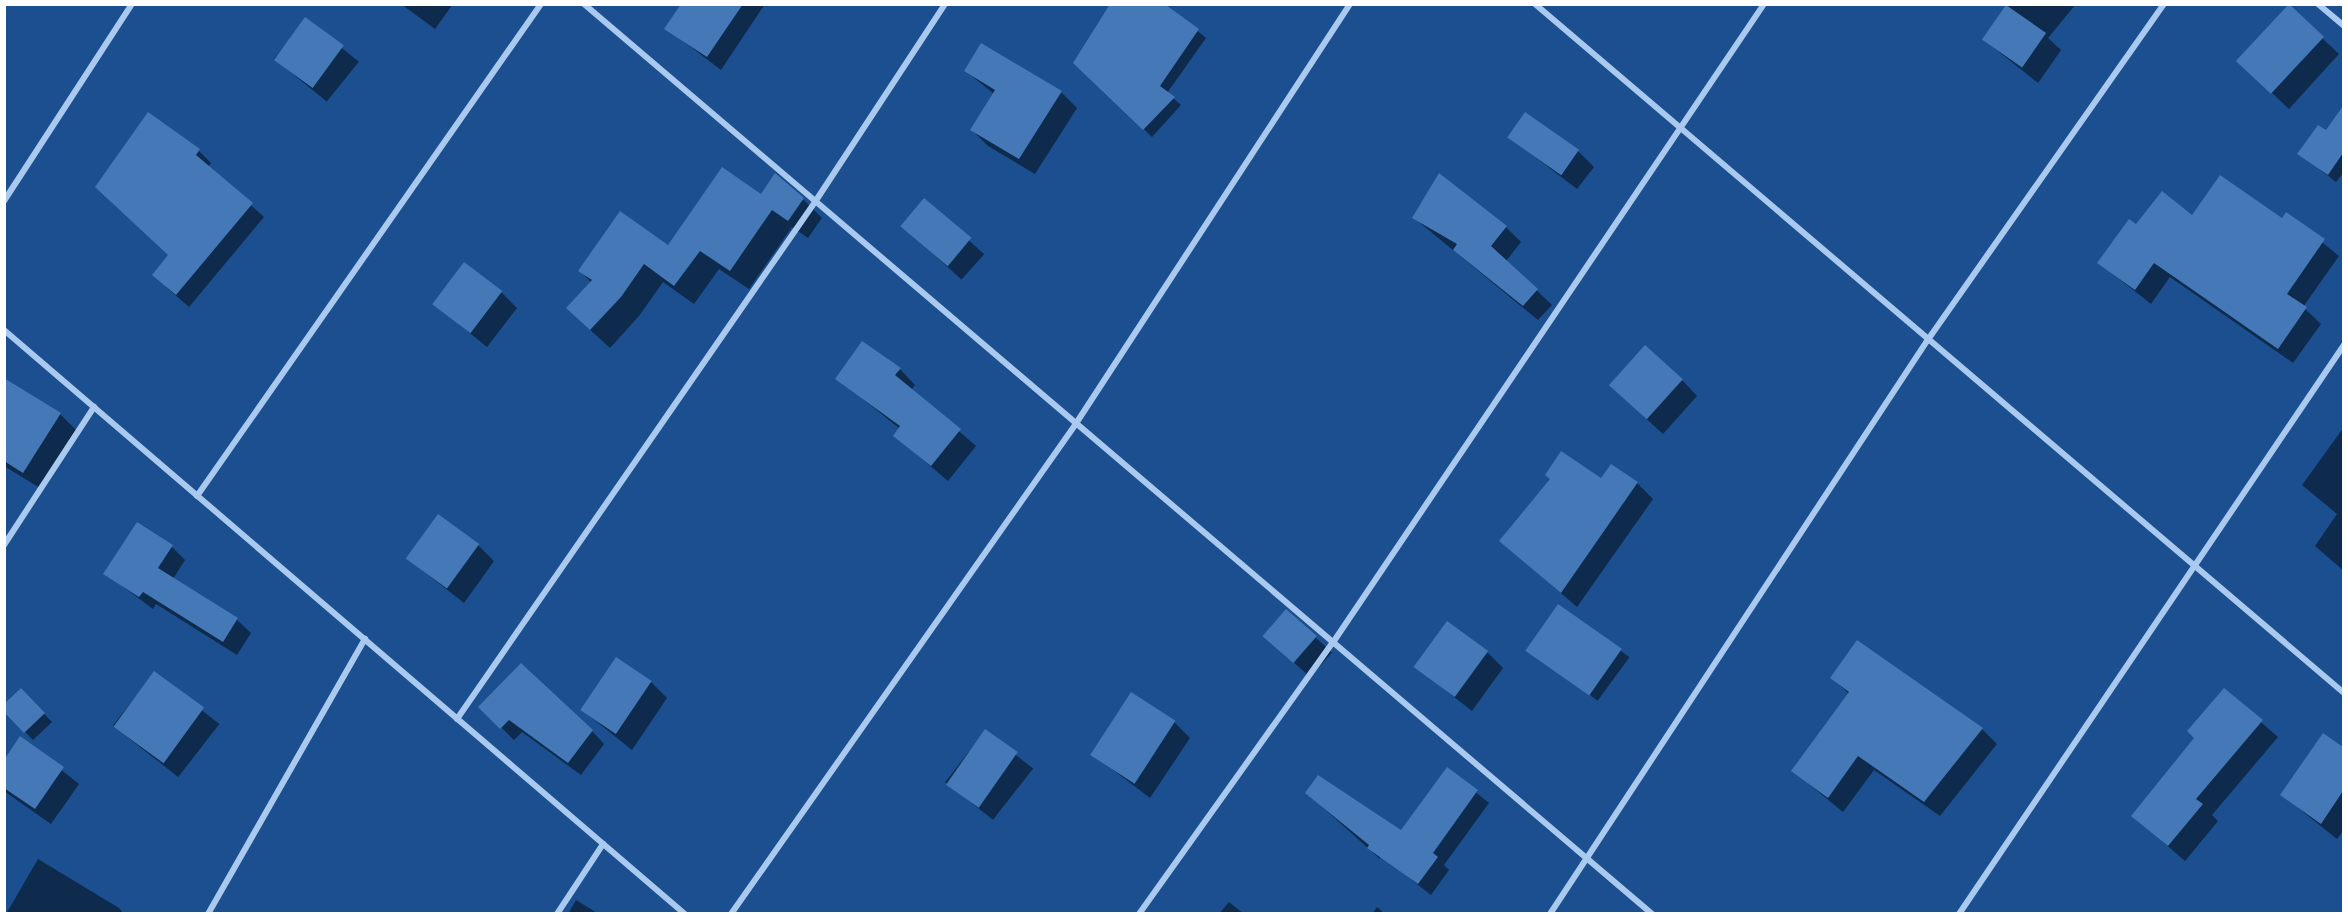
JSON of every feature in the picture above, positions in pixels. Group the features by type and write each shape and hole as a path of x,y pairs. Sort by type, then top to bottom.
{"street":[{"path":"4,201 132,4"},
{"path":"197,496 541,4"},
{"path":"584,4 1075,425 1334,641 1652,914"},
{"path":"457,719 815,202 945,4"},
{"path":"731,914 1075,425 1350,4"},
{"path":"1535,4 1927,341 2343,693"},
{"path":"1139,914 1334,641 1764,4"},
{"path":"1550,914 1927,341 2164,4"},
{"path":"2321,5 2343,26"},
{"path":"4,330 685,914"},
{"path":"1959,914 2343,345"},
{"path":"4,545 94,407"},
{"path":"208,914 365,639"},
{"path":"557,914 603,844"}],"building":[{"path":"681,4 743,4 707,57 664,29"},
{"path":"1110,4 1166,5 1199,29 1160,86 1175,97 1143,130 1073,63"},
{"path":"2289,4 2324,37 2271,94 2236,61"},
{"path":"2006,5 2046,33 2022,68 1982,39"},
{"path":"305,17 344,45 313,88 274,60"},
{"path":"981,43 1062,91 1019,159 970,130 995,90 964,71"},
{"path":"2343,106 2343,153 2328,175 2297,154 2318,125 2326,130"},
{"path":"148,112 200,149 196,155 253,203 176,295 152,275 168,255 95,187"},
{"path":"1525,112 1579,150 1561,175 1507,137"},
{"path":"722,167 761,194 775,173 804,198 788,221 772,210 730,271 700,251 674,286 644,264 621,297 590,330 566,308 592,280 578,271 620,211 668,245"},
{"path":"1439,173 1507,226 1491,246 1538,289 1523,306 1453,250 1457,244 1412,218"},
{"path":"2220,175 2282,218 2286,212 2325,239 2287,294 2307,307 2278,349 2154,263 2135,290 2097,263 2129,219 2136,224 2162,191 2192,215"},
{"path":"924,198 971,238 948,266 900,226"},
{"path":"464,262 502,291 470,333 432,304"},
{"path":"862,341 901,368 895,375 961,429 931,466 893,436 900,426 835,379"},
{"path":"1645,345 1683,379 1647,419 1609,385"},
{"path":"4,378 61,413 23,473 4,461"},
{"path":"1561,451 1601,478 1611,464 1638,482 1561,593 1499,541 1550,479 1545,475"},
{"path":"438,514 479,544 447,588 406,558"},
{"path":"137,522 173,545 158,568 238,618 223,642 143,592 139,597 103,574"},
{"path":"1558,604 1622,649 1589,695 1525,651"},
{"path":"1286,609 1317,636 1293,663 1262,636"},
{"path":"1447,621 1488,651 1455,697 1413,667"},
{"path":"1857,640 1983,728 1924,802 1858,756 1828,798 1791,771 1849,692 1830,678"},
{"path":"616,657 652,681 616,734 580,710"},
{"path":"521,663 593,730 568,763 509,720 500,729 478,707"},
{"path":"154,671 204,707 164,763 113,727"},
{"path":"21,688 45,713 24,733 4,712 4,704"},
{"path":"2224,688 2263,720 2196,799 2203,804 2168,846 2131,816 2194,738 2187,731"},
{"path":"1131,692 1175,721 1135,784 1090,755"},
{"path":"985,729 1018,752 979,808 946,785"},
{"path":"2323,733 2343,747 2343,791 2321,824 2280,795"},
{"path":"20,736 64,767 35,809 4,788 4,760"},
{"path":"1447,767 1478,790 1433,853 1438,857 1418,884 1367,848 1369,845 1305,793 1318,775 1401,830"}]}
